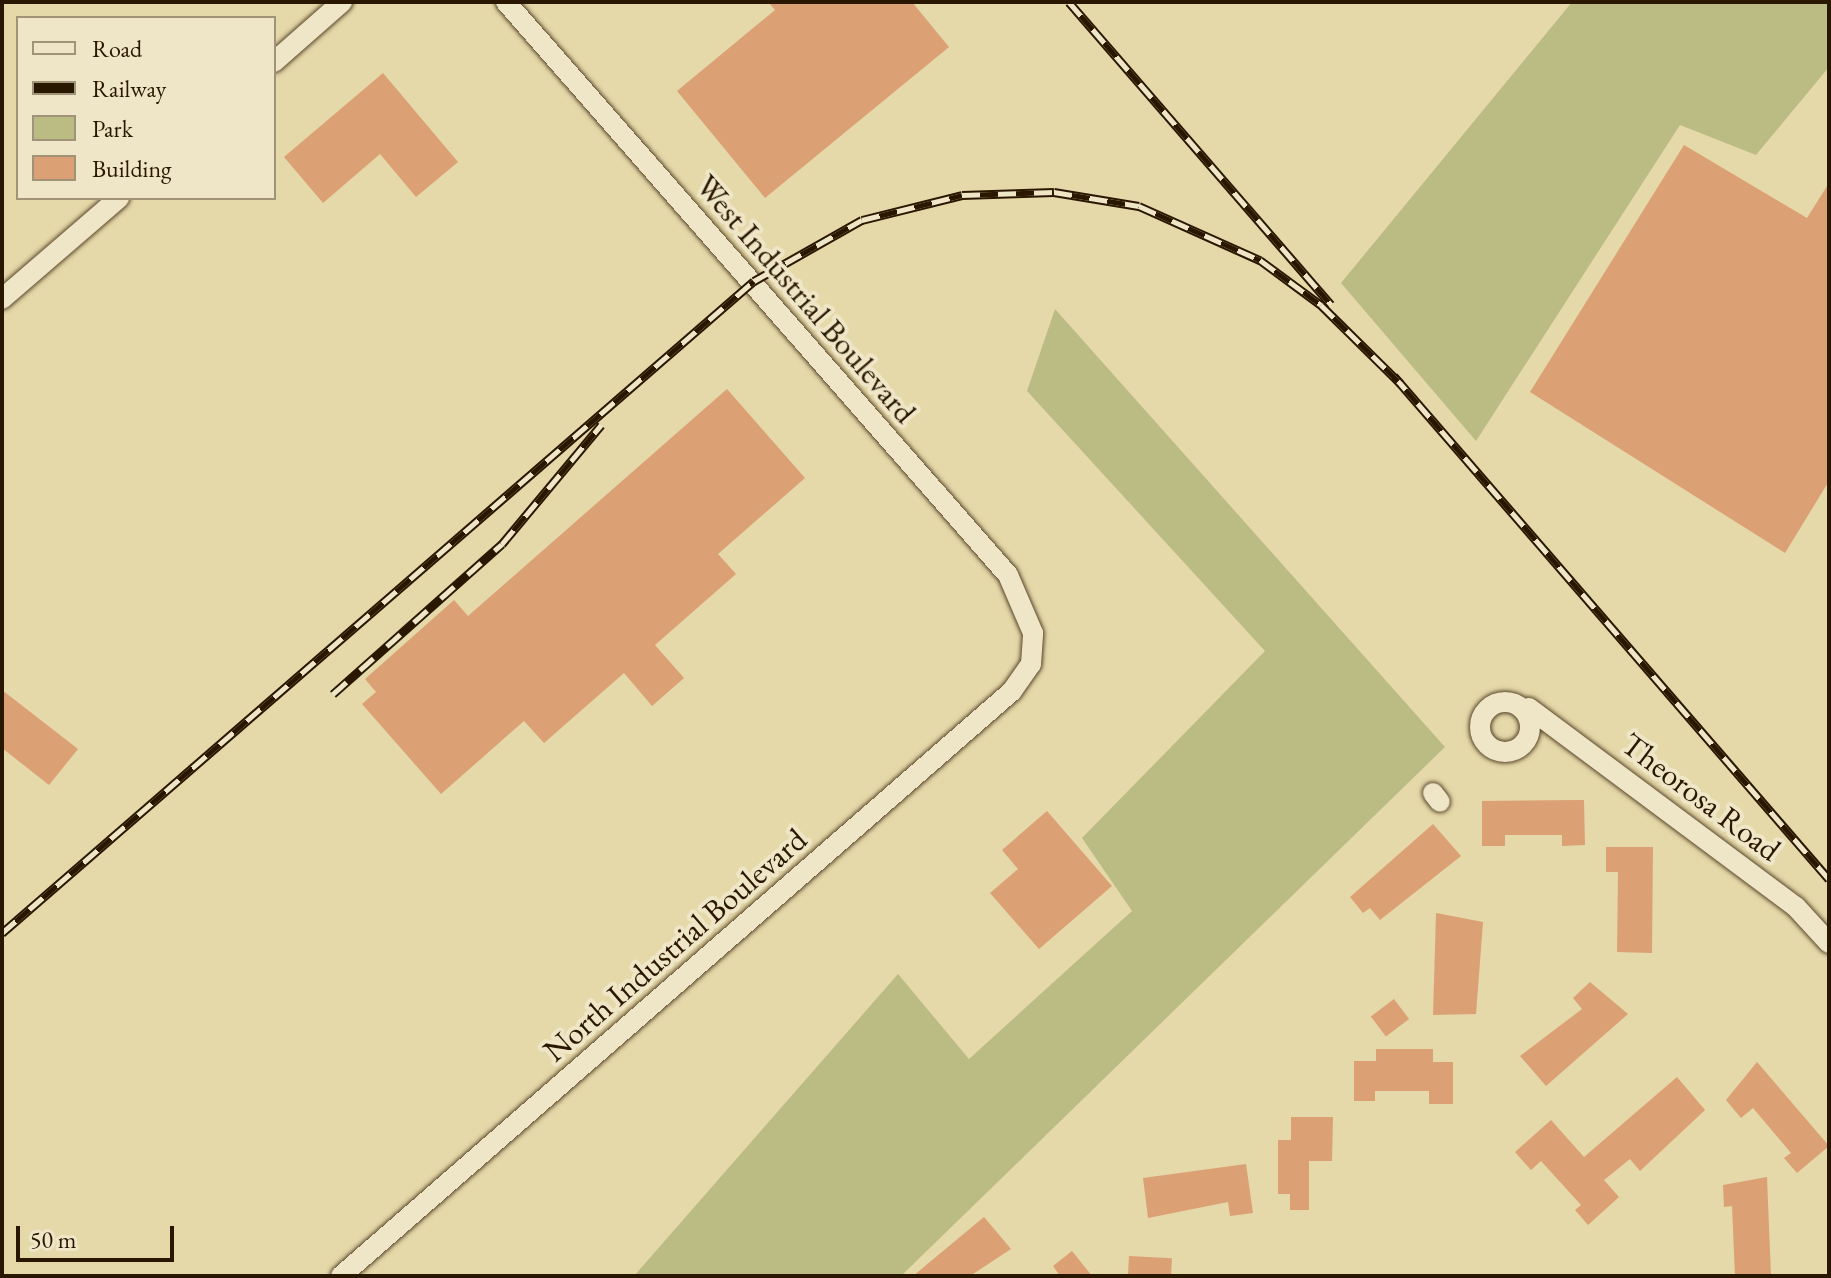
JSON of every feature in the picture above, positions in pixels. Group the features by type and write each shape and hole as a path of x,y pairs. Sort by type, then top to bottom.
{"street":[{"path":"276,60 342,2"},
{"name":"West Industrial Boulevard","path":"506,2 1008,575 1024,598 1032,649"},
{"path":"2,299 117,200"},
{"name":"North Industrial Boulevard","path":"341,1276 1012,691 1032,649"},
{"name":"Theorosa Road","path":"1529,708 1796,907 1829,943"}],"green space":[{"path":"1572,2 1829,2 1829,67 1756,155 1680,125 1476,441 1341,283"},
{"path":"1055,309 1445,747 901,1276 634,1276 898,974 969,1059 1132,911 1082,838 1265,651 1027,391"}],"building":[{"path":"768,2 912,2 949,47 765,198 677,91 775,10"},
{"path":"383,73 458,162 416,197 380,154 323,203 284,157"},
{"path":"1684,145 1807,218 1829,183 1829,481 1785,553 1530,392"},
{"path":"727,389 805,478 718,554 736,574 655,645 684,678 652,706 624,673 544,743 524,721 441,794 362,704 376,692 365,679 454,600 468,616"},
{"path":"2,690 78,749 49,785 2,748"},
{"path":"1584,800 1585,845 1562,846 1562,835 1505,835 1505,846 1482,846 1482,801"},
{"path":"1047,811 1112,886 1039,949 990,893 1018,869 1002,850"},
{"path":"1433,824 1461,856 1380,920 1370,908 1363,913 1350,897"},
{"path":"1606,847 1653,847 1652,953 1617,952 1618,872 1606,872"},
{"path":"1436,913 1483,922 1476,1014 1433,1015"},
{"path":"1590,982 1628,1014 1546,1086 1520,1056 1582,1009 1573,998"},
{"path":"1394,999 1409,1019 1386,1036 1371,1016"},
{"path":"1376,1049 1433,1049 1433,1062 1453,1062 1453,1104 1429,1104 1429,1091 1375,1091 1375,1101 1354,1101 1354,1061 1376,1061"},
{"path":"1757,1062 1829,1146 1797,1173 1784,1158 1791,1153 1753,1108 1741,1118 1726,1100"},
{"path":"1677,1077 1705,1110 1640,1171 1630,1159 1604,1180 1619,1197 1588,1225 1575,1210 1581,1205 1541,1161 1531,1170 1515,1152 1551,1120 1584,1157"},
{"path":"1291,1117 1333,1117 1332,1161 1309,1161 1309,1210 1290,1210 1290,1194 1278,1194 1278,1140 1291,1140"},
{"path":"1246,1164 1253,1213 1230,1216 1228,1202 1148,1218 1143,1178"},
{"path":"1767,1177 1771,1276 1735,1276 1732,1206 1724,1207 1723,1185"},
{"path":"984,1217 1011,1249 970,1276 913,1276"},
{"path":"1072,1251 1092,1276 1060,1276 1053,1266"},
{"path":"1129,1256 1172,1258 1171,1276 1128,1276"}],"railway":[{"path":"1069,2 1331,304"},
{"path":"2,933 754,281 862,220 962,195 1054,192 1139,206 1260,260 1321,305 1401,384"},
{"path":"1394,376 1829,879"},
{"path":"333,694 502,544 601,425"}]}
